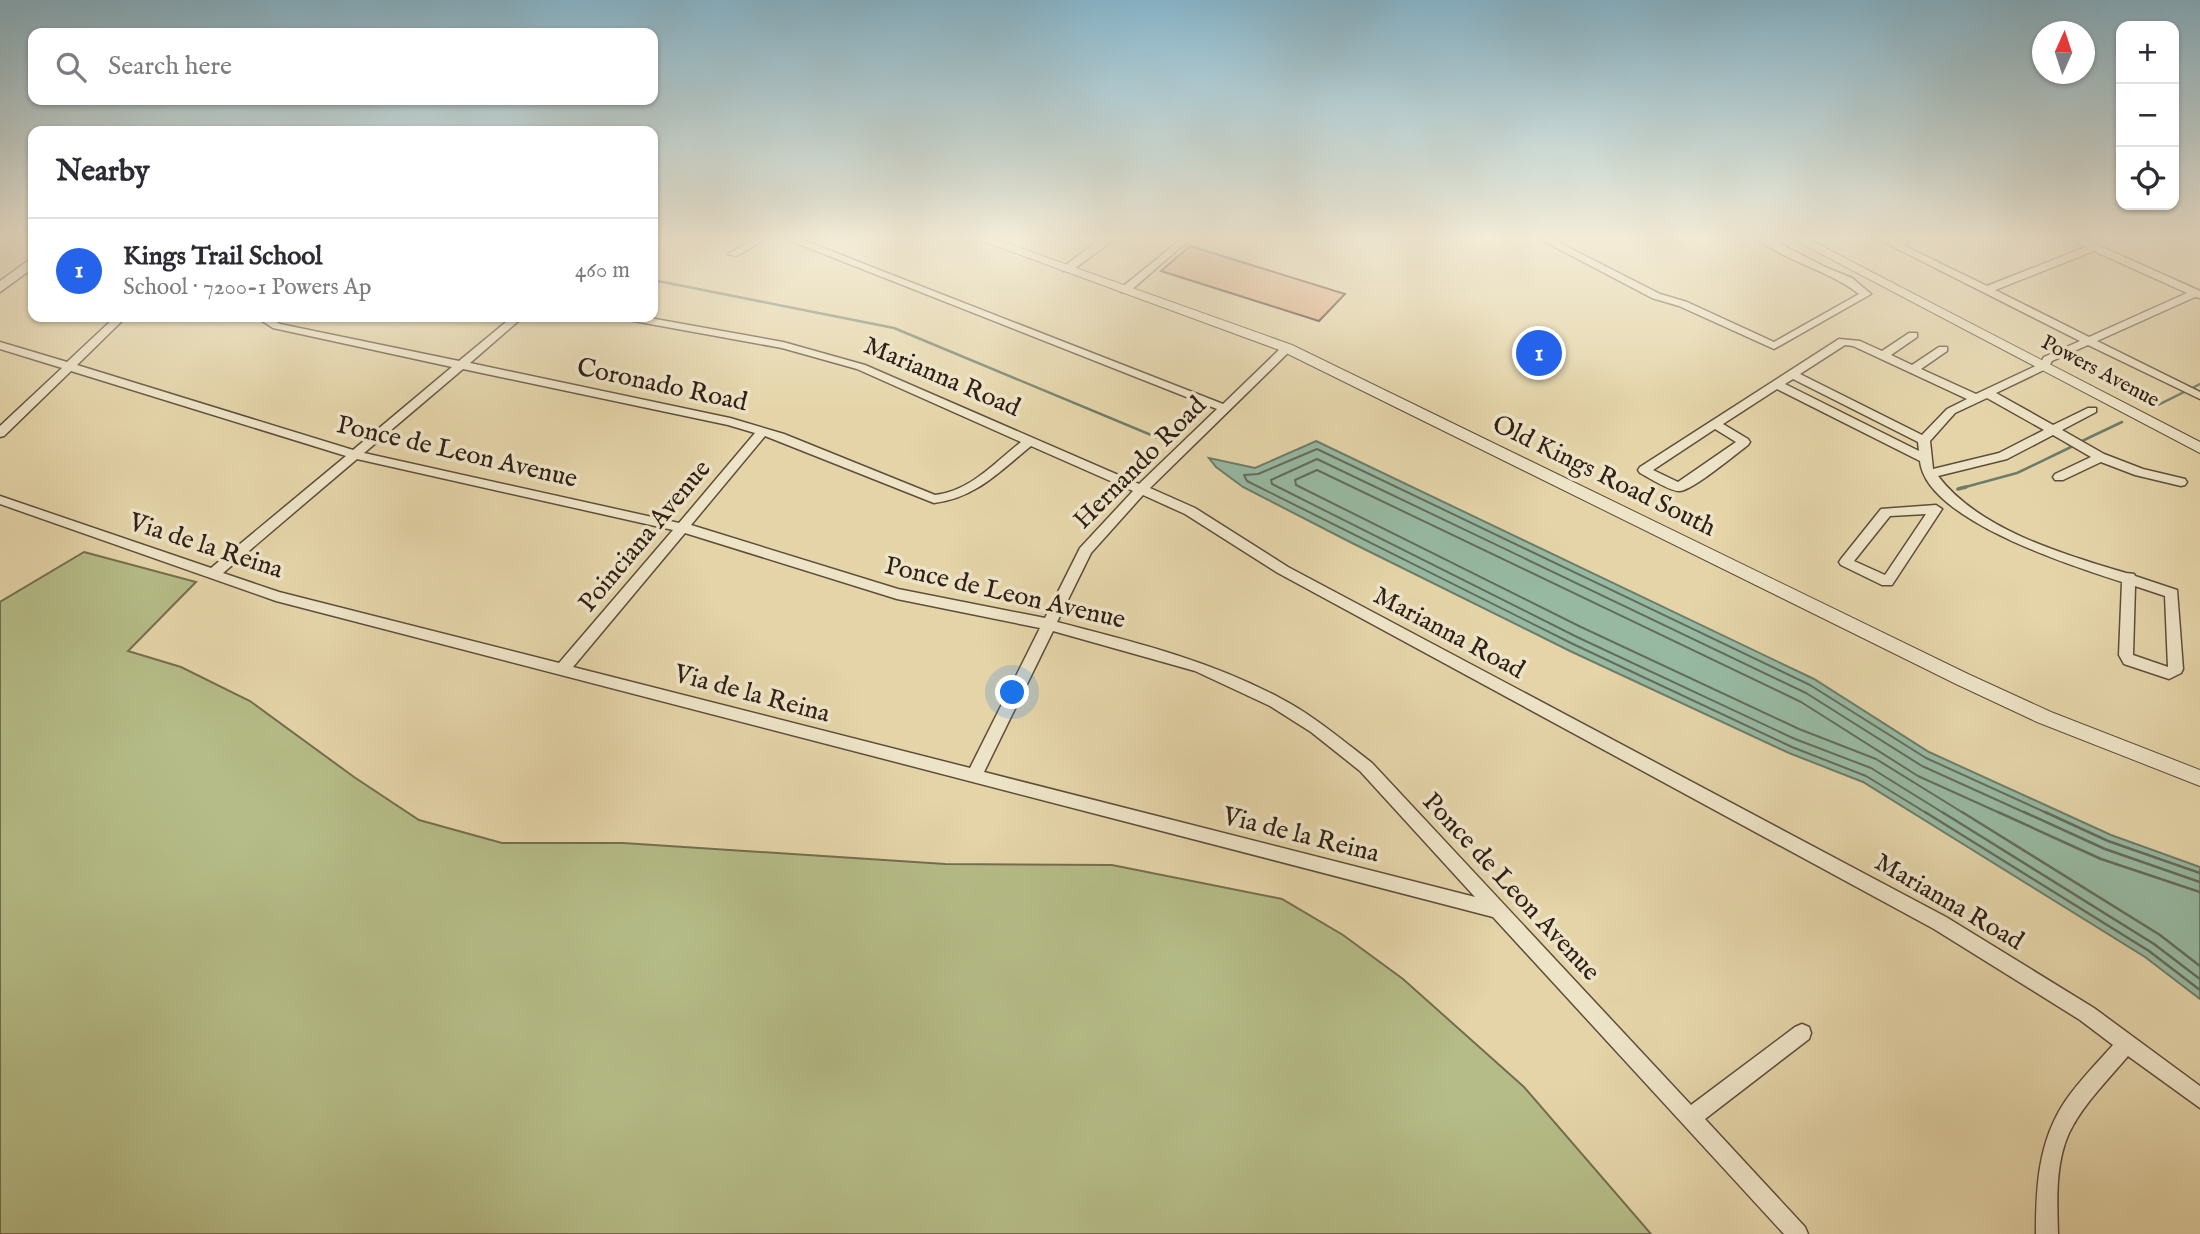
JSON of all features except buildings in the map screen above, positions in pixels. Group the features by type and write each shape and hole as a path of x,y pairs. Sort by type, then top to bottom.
{"street":[{"path":"933,295 1226,409"},
{"name":"Old Kings Road South","path":"1138,295 1287,348 1962,679 2044,717 2200,778"},
{"path":"1653,295 1683,304 1774,346 1865,295"},
{"name":"Powers Avenue","path":"1905,295 2200,448"},
{"path":"1996,295 2200,396"},
{"path":"2129,577 2126,655 2129,660 2169,673 2176,669 2172,593 2129,577 2015,539 1973,517 1948,498 1931,474 1924,458 1924,440 1943,417 2044,366 2048,359 2197,295"},
{"path":"0,433 116,322"},
{"name":"Coronado Road","path":"270,322 277,326 763,431 934,499 952,498 969,491 1030,440"},
{"path":"212,575 512,322"},
{"name":"Marianna Road","path":"656,322 783,345 838,359 1190,511 1283,570 1424,648 1940,923 2025,974 2200,1098"},
{"path":"1883,355 1913,335"},
{"path":"1715,424 1744,442 1679,487 1644,470 1843,341 1856,343 1981,396 2053,430 2101,457 2139,472 2182,482"},
{"name":"Ponce de Leon Avenue","path":"0,345 356,455 682,527 870,587 1047,624 1200,667 1303,719 1366,767 1798,1234"},
{"name":"Hernando Road","path":"974,776 1085,551 1142,489 1287,348"},
{"path":"1913,369 1943,349"},
{"path":"1792,374 1924,440"},
{"path":"1776,384 1924,458"},
{"path":"1931,474 2003,456 2092,410"},
{"name":"Poinciana Avenue","path":"562,670 763,431"},
{"path":"2059,477 2101,457"},
{"path":"1936,509 1886,512 1846,562 1886,582 1936,509 1948,498"},
{"name":"Via de la Reina","path":"0,500 276,596 1498,910"},
{"path":"1690,1117 1802,1034"},
{"path":"2047,1234 2046,1184 2056,1140 2071,1110 2126,1043"}],"shaded area":[{"path":"84,552 196,582 128,651 181,667 250,701 354,777 419,820 502,843 623,843 945,864 1112,865 1282,899 1343,935 1403,979 1524,1087 1651,1234 0,1234 0,602"}],"water":[{"path":"1316,441 1814,679 1929,752 2111,835 2200,867 2200,999 2145,957 1863,782 1789,753 1570,651 1352,543 1243,487 1216,467 1209,458 1255,468"}],"waterway":[{"path":"726,295 894,328 1168,442"},
{"path":"2152,408 2200,384"},
{"path":"2082,441 2122,422"},
{"path":"1966,487 1958,489 2017,473 2071,447"}],"place":[{"name":"Kings Trail School","path":"1539,353"}]}
